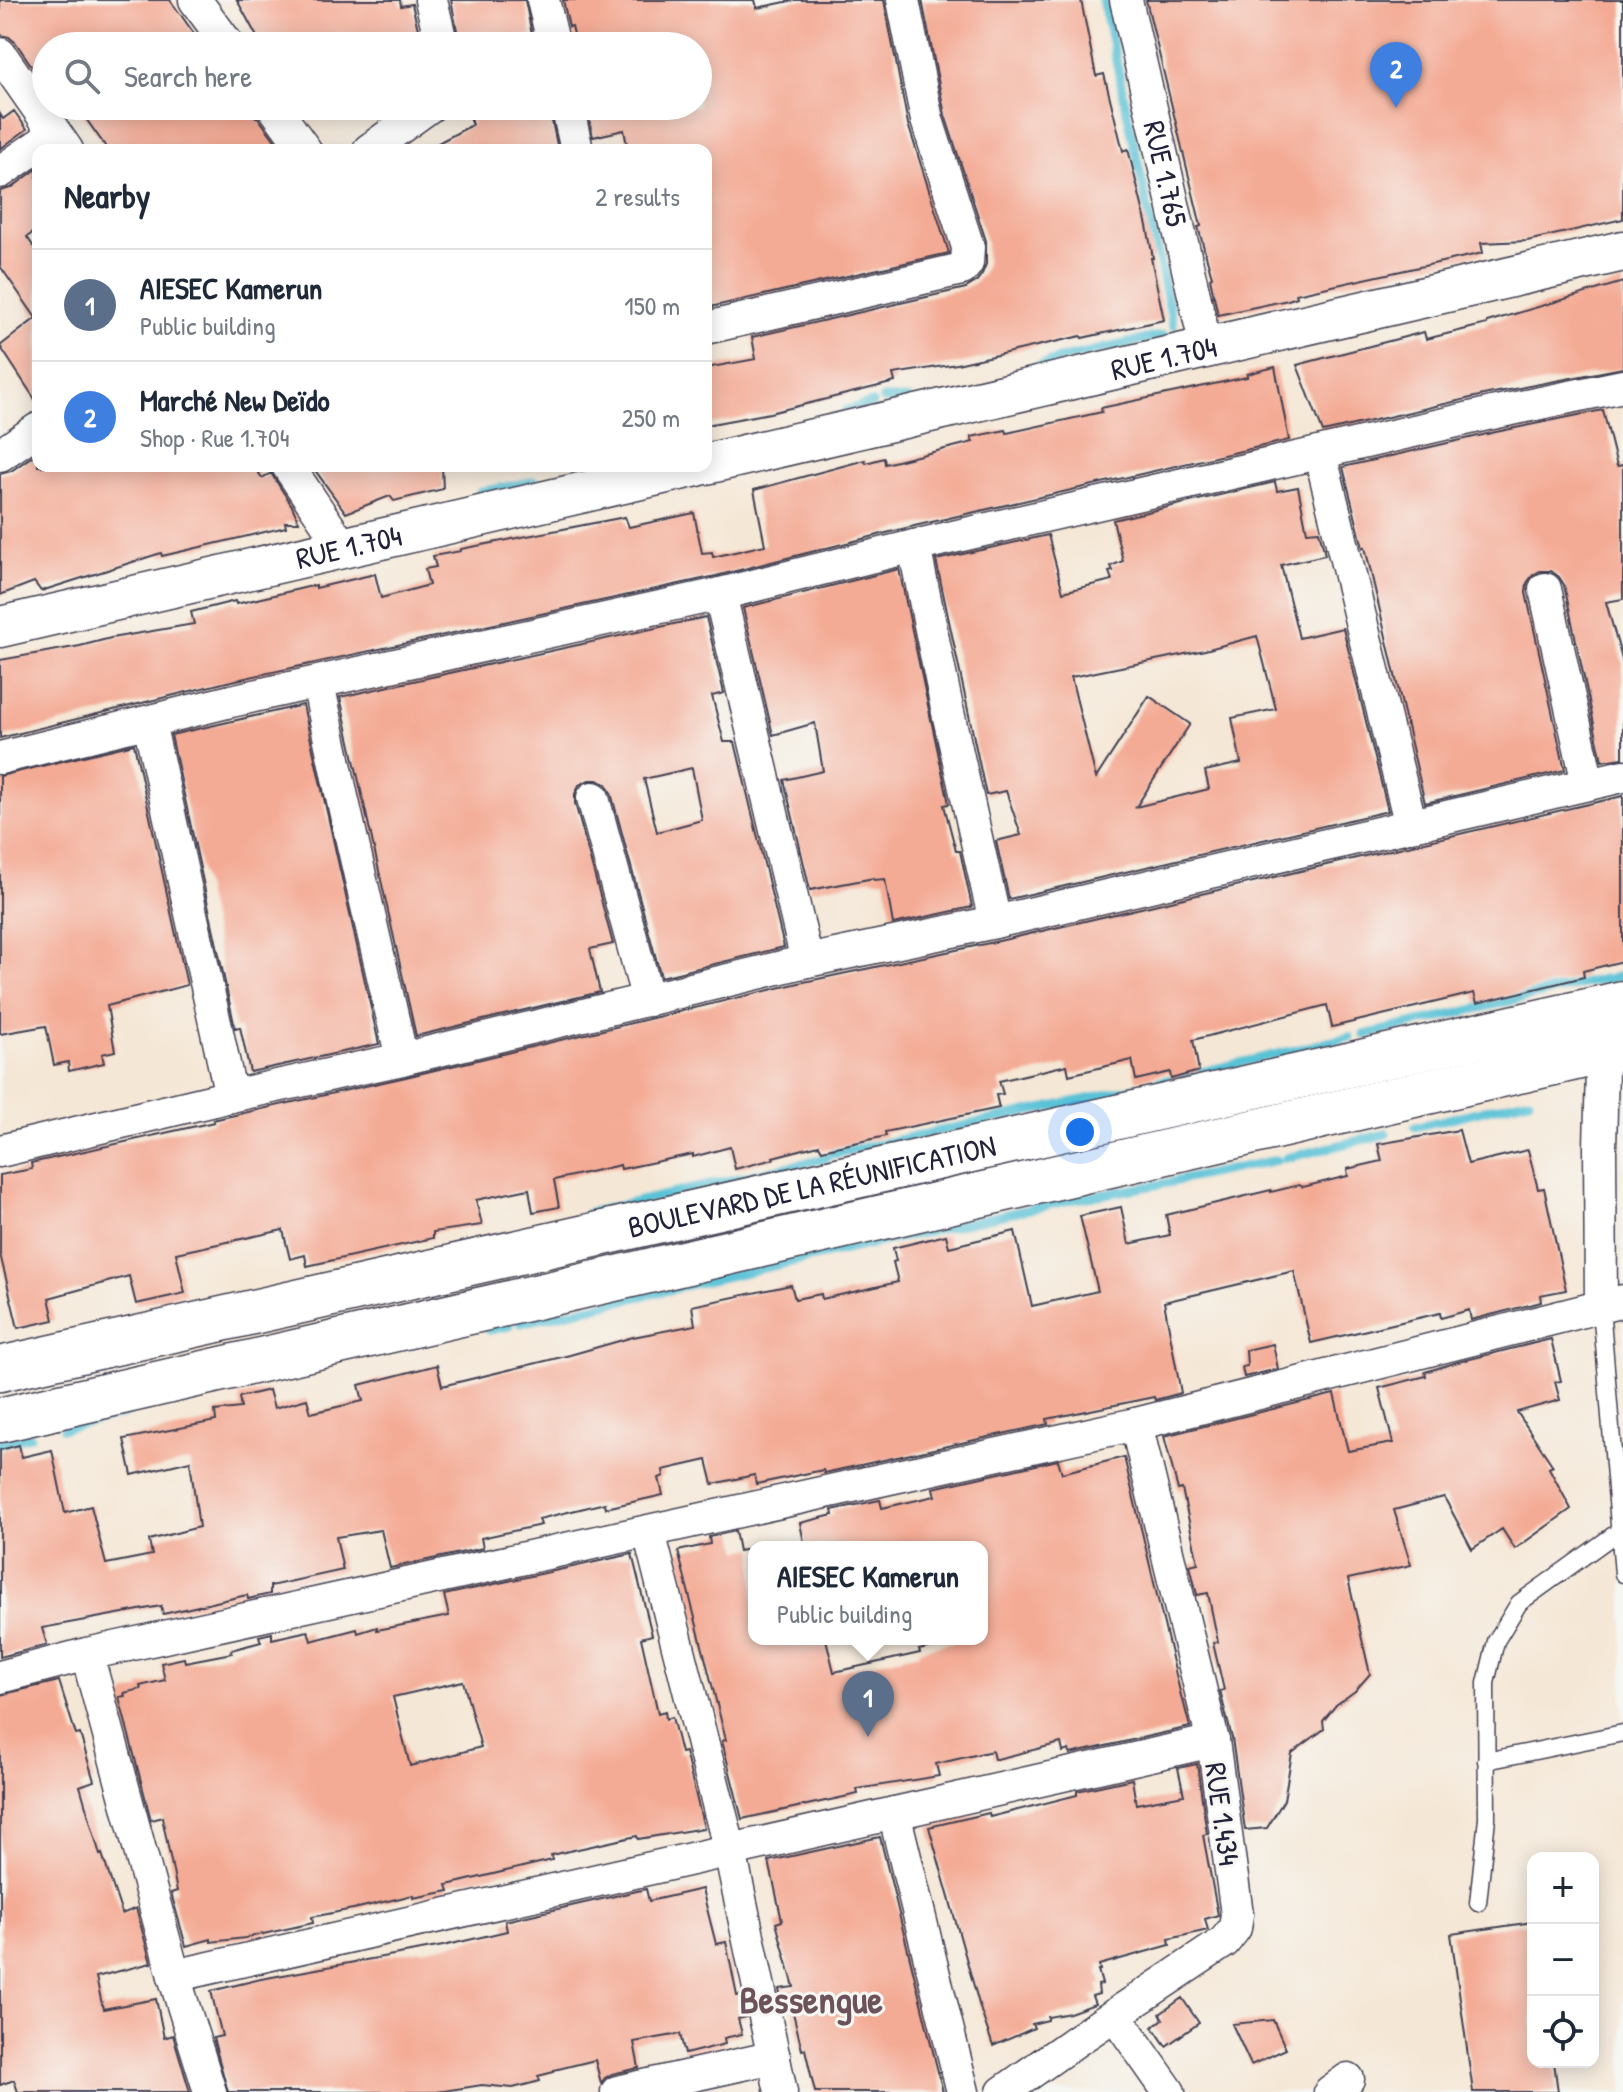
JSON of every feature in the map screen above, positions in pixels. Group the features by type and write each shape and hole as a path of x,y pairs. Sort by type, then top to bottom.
{"main road":[{"name":"BOULEVARD DE LA RÉUNIFICATION","path":"0,1369 1613,1005"},
{"path":"0,1420 1613,1049"}],"street":[{"path":"195,0 219,32"},
{"path":"431,0 439,32"},
{"path":"544,0 551,32"},
{"path":"712,327 962,269 967,263 968,247 927,120 903,0"},
{"name":"RUE 1.765","path":"1126,0 1206,347"},
{"path":"0,54 32,100"},
{"path":"46,120 61,142"},
{"path":"283,120 301,144"},
{"path":"377,144 411,120"},
{"path":"570,120 576,144"},
{"path":"0,172 32,156"},
{"name":"RUE 1.704","path":"712,463 1623,251"},
{"path":"0,758 231,701 720,594 914,546 1492,413 1623,386"},
{"path":"0,455 32,433"},
{"path":"1320,453 1411,826"},
{"path":"292,472 342,546"},
{"name":"RUE 1.704","path":"0,627 670,472"},
{"path":"914,546 995,922"},
{"path":"1545,589 1588,784"},
{"path":"720,594 807,961"},
{"path":"318,683 402,1059"},
{"path":"149,722 231,1096"},
{"path":"0,1151 402,1059 807,961 995,922 1623,776"},
{"path":"593,798 648,1000"},
{"path":"0,1677 87,1654 1136,1424 1612,1304 1600,1147 1613,1049 1613,1005"},
{"name":"RUE 1.434","path":"1003,2092 1224,1942 1235,1928 1237,1914 1213,1741 1136,1424"},
{"path":"649,1532 730,1851 781,2092"},
{"path":"87,1654 174,1976 210,2092"},
{"path":"174,1976 1213,1741"},
{"path":"894,1813 963,2092"},
{"path":"1115,2015 1169,2092"},
{"path":"617,2092 774,2057"}],"lane":[{"path":"1612,1304 1623,1574"},
{"path":"1478,1903 1487,1818 1486,1683 1496,1641 1519,1603 1619,1531"},
{"path":"1486,1761 1623,1733"}],"building":[{"path":"0,0 170,0 193,32 32,32 32,66 16,43 0,35"},
{"path":"237,0 400,0 401,6 412,4 419,32 254,32"},
{"path":"451,0 525,0 531,32 457,32"},
{"path":"563,0 755,0 757,8 795,0 884,0 908,124 949,253 712,307 712,144 627,144 624,130 593,137 589,120 712,120 712,32 574,32 572,26 569,27"},
{"path":"922,0 1081,0 1096,76 1104,74 1123,151 1128,149 1147,226 1164,320 957,364 893,374 895,382 712,424 712,367 756,359 752,337 966,288 976,282 986,264 986,241 945,115"},
{"path":"1146,0 1623,0 1623,219 1527,241 1481,243 1483,253 1296,294 1297,297 1288,300 1218,315 1212,277 1198,227 1201,226"},
{"path":"14,111 27,129 0,149 0,114 3,119"},
{"path":"87,120 260,120 278,144 104,144"},
{"path":"471,120 552,120 557,144 436,144 472,125"},
{"path":"32,173 32,233 27,237 32,244 32,312 0,266 0,191 11,188"},
{"path":"1623,282 1623,368 1488,394 1323,432 1297,365 1424,332 1426,339 1487,324"},
{"path":"32,321 32,395 0,346"},
{"path":"1275,367 1289,440 910,527 716,576 227,682 0,738 0,660 194,624 191,612 375,574 381,598 429,585 425,569 436,567 433,556 625,517 629,527 694,513 702,553 712,552 713,557 765,545 754,490 865,460 866,463 884,458 885,464 973,442 971,437 1006,430 1007,433 1102,412 1101,408 1247,377 1247,374"},
{"path":"1603,410 1617,466 1623,465 1623,599 1606,602 1623,663 1623,758 1602,761 1564,585 1551,571 1540,571 1527,583 1526,593 1565,770 1425,803 1365,547 1343,467"},
{"path":"32,456 32,472 258,472 262,478 271,473 299,522 285,522 286,527 162,556 161,553 41,591 34,582 0,595 0,474 11,471"},
{"path":"316,472 442,472 443,489 394,501 390,496 346,513"},
{"path":"1275,482 1277,491 1298,487 1307,532 1319,531 1325,555 1281,565 1299,638 1343,628 1388,811 1009,899 996,841 1021,835 1006,791 986,795 936,560 1048,535 1063,592 1112,580 1109,572 1113,571 1111,566 1123,561 1113,520","holes":["1257,636 1276,709 1232,718 1241,763 1205,771 1209,789 1136,807 1190,724 1149,696 1096,778 1071,677 1205,650"]},
{"path":"899,569 949,804 944,805 956,851 960,851 972,907 893,924 885,879 874,878 810,890 784,780 823,771 815,723 773,735 743,608"},
{"path":"706,617 724,693 712,696 724,742 735,742 784,947 661,977 611,793 606,784 589,780 579,785 575,803 613,944 590,949 600,992 416,1036 340,697","holes":["692,768 702,820 657,832 644,779"]},
{"path":"303,705 379,1044 250,1072 240,1027 235,1028 171,735"},
{"path":"134,744 187,985 107,1006 115,1051 102,1054 104,1063 69,1071 68,1062 54,1065 46,1026 0,1034 0,776"},
{"path":"1623,796 1623,961 1583,971 1584,977 1477,1003 1474,993 1332,1027 1327,1005 1193,1040 1199,1071 1171,1079 1170,1072 1136,1080 1132,1060 1069,1075 1067,1065 999,1081 1003,1094 996,1095 999,1108 885,1132 886,1136 822,1150 819,1145 735,1169 730,1147 693,1157 693,1154 621,1169 620,1165 554,1180 559,1207 533,1212 529,1189 476,1200 482,1225 433,1232 433,1238 307,1266 305,1255 290,1259 283,1230 176,1253 185,1293 136,1304 129,1276 49,1298 54,1320 18,1328 0,1254 0,1175 32,1169 31,1163 799,983 999,941"},
{"path":"1459,1130 1468,1164 1528,1150 1538,1189 1544,1188 1566,1290 1540,1295 1541,1302 1471,1320 1469,1310 1441,1318 1440,1313 1311,1343 1294,1271 1164,1302 1181,1393 1047,1419 1048,1424 824,1473 823,1470 756,1484 754,1475 713,1484 707,1460 663,1470 664,1476 659,1478 663,1495 606,1508 605,1503 539,1519 541,1525 481,1538 483,1548 390,1568 381,1530 336,1537 343,1570 270,1586 270,1594 248,1599 247,1595 163,1614 161,1606 42,1628 47,1645 0,1657 0,1450 19,1445 22,1457 52,1450 65,1513 91,1506 106,1564 152,1555 149,1540 199,1527 190,1461 132,1475 124,1439 216,1421 215,1411 241,1408 239,1397 269,1390 274,1408 307,1399 311,1413 363,1401 359,1385 437,1365 442,1386 633,1337 695,1325 692,1306 791,1285 795,1299 821,1294 822,1299 898,1282 893,1248 946,1235 949,1247 1015,1231 1032,1306 1098,1291 1080,1216 1121,1207 1129,1244 1170,1235 1166,1215 1271,1190 1303,1187 1348,1176 1347,1169 1382,1161 1378,1144"},
{"path":"1551,1339 1561,1381 1555,1382 1560,1400 1517,1412 1553,1466 1549,1468 1571,1509 1515,1549 1502,1529 1472,1549 1444,1497 1394,1510 1411,1565 1348,1579 1370,1674 1355,1691 1336,1705 1323,1721 1324,1729 1292,1753 1284,1800 1267,1828 1245,1830 1232,1738 1220,1691 1224,1690 1213,1643 1218,1642 1208,1593 1197,1595 1190,1565 1198,1563 1182,1489 1178,1490 1164,1436 1334,1394 1348,1451 1393,1443 1379,1388 1426,1376 1425,1372 1458,1362"},
{"path":"1273,1344 1278,1369 1244,1377 1242,1367 1247,1366 1246,1350"},
{"path":"1124,1457 1190,1727 1070,1754 1069,1750 1063,1752 1061,1743 997,1759 994,1759 992,1751 936,1764 939,1776 857,1789 858,1794 742,1819 722,1741 726,1740 678,1551 710,1544 709,1537 735,1531 739,1551 748,1549 748,1645 827,1645 834,1672 920,1653 919,1650 940,1645 988,1645 988,1541 804,1541 800,1523 833,1515 832,1510 880,1500 882,1508 935,1496 933,1488 1058,1460 1062,1473"},
{"path":"632,1554 652,1635 641,1638 658,1713 665,1711 666,1719 672,1717 681,1753 685,1752 704,1828 638,1839 637,1836 551,1855 552,1860 447,1885 449,1891 413,1898 413,1895 312,1917 313,1923 245,1938 211,1942 211,1939 186,1946 171,1893 177,1891 162,1817 151,1820 119,1697 141,1689 140,1686 165,1680 161,1663 232,1653 231,1650 261,1642 259,1636 272,1633 272,1639 308,1631 311,1641 357,1629 358,1633 377,1627 377,1630 449,1616 444,1595","holes":["463,1681 481,1747 410,1766 393,1697"]},
{"path":"59,1681 94,1781 80,1786 100,1855 122,1914 136,1908 151,1963 96,1977 103,2009 156,1999 164,2038 173,2035 190,2092 18,2092 14,2080 0,2085 0,1695"},
{"path":"1197,1764 1207,1834 1203,1835 1218,1915 1205,1919 1208,1930 1169,1939 1170,1945 1099,1965 1102,1984 1098,1985 1099,1994 1092,1996 1095,2004 1048,2017 1048,2020 1032,2024 1034,2028 993,2046 929,1827 989,1813 990,1817 1077,1795 1077,1791 1132,1779 1136,1804 1184,1795 1178,1768"},
{"path":"880,1837 943,2092 815,2092 792,2008 783,2010 779,1989 794,1987 776,1923 782,1921 769,1861"},
{"path":"646,1889 649,1901 702,1889 716,1944 726,1942 737,1996 741,1995 746,2017 738,2019 742,2034 724,2038 725,2044 685,2054 680,2034 634,2042 639,2068 612,2074 601,2083 595,2060 554,2070 538,2076 540,2081 513,2088 482,2085 437,2092 228,2092 213,2038 222,2036 211,1991 507,1931 505,1921"},
{"path":"1527,1923 1527,2068 1555,2068 1558,2092 1473,2092 1451,1934"},
{"path":"1182,1998 1199,2023 1166,2046 1153,2027 1163,2019 1160,2014"},
{"path":"1273,2020 1286,2049 1251,2065 1232,2024"}],"waterway":[{"path":"1103,0 1173,325"},
{"path":"1030,369 1059,359 1164,335"},
{"path":"883,399 908,399"},
{"path":"846,410 872,403"},
{"path":"480,492 535,481"},
{"path":"1607,980 1623,975"},
{"path":"1364,1035 1604,979"},
{"path":"833,1154 1092,1098 1350,1037"},
{"path":"1415,1127 1529,1099"},
{"path":"1286,1158 1386,1134"},
{"path":"588,1213 826,1158"},
{"path":"683,1286 1070,1200 1277,1160"},
{"path":"520,1323 677,1288"},
{"path":"489,1330 509,1326"},
{"path":"63,1429 127,1413"},
{"path":"0,1443 30,1436"}],"place":[{"name":"Marché New Deïdo","path":"1396,108"},
{"name":"AIESEC Kamerun","path":"868,1737"}],"district":[{"name":"Bessengue","path":"811,1999"}]}
